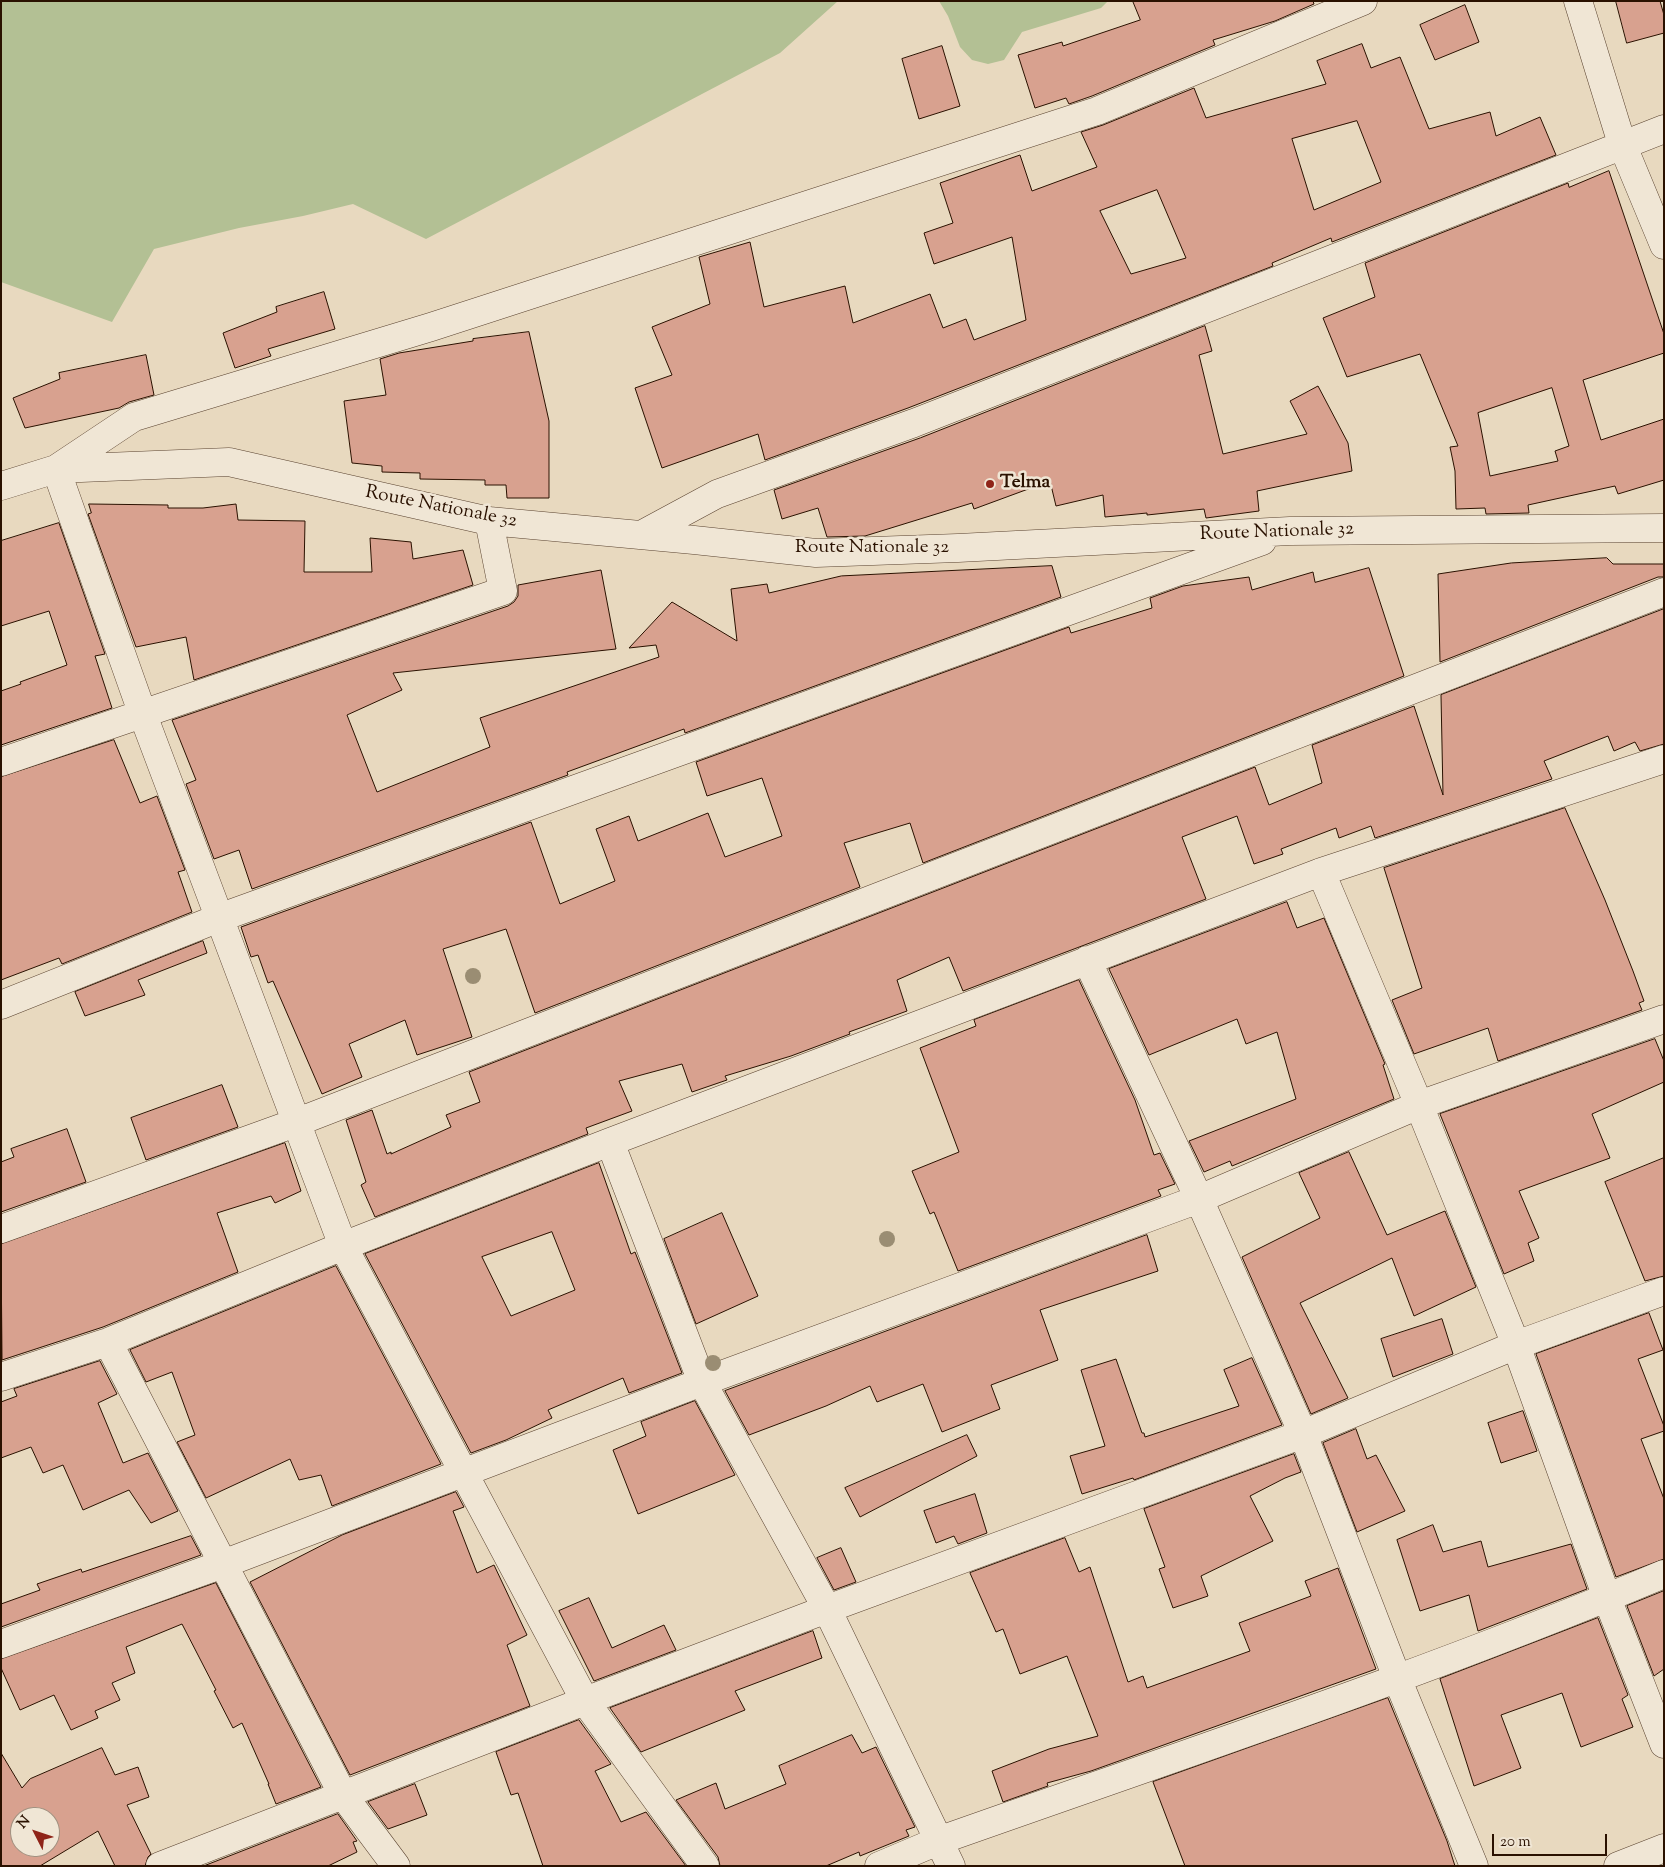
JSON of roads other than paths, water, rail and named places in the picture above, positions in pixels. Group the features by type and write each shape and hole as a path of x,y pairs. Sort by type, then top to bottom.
{"street":[{"path":"705,1866 585,1701 462,1473 343,1246 295,1123 143,715 56,469 134,417 431,327 1097,111 1363,1"},
{"path":"1578,1 1622,144 1664,245"},
{"path":"641,535 716,494 914,423 1664,129"},
{"name":"Route Nationale 32","path":"1,486 56,469 229,462 489,522 816,553 958,548 1290,531 1664,528"},
{"path":"1,762 504,591 489,522"},
{"path":"1,1005 219,918 1290,531"},
{"path":"1,1229 295,1123 1664,592"},
{"path":"1,1377 108,1342 343,1246 610,1142 1321,872 1664,759"},
{"path":"1321,872 1419,1105 1516,1345 1607,1598 1664,1744"},
{"path":"1086,960 1199,1199 1303,1434 1474,1866"},
{"path":"1,1644 222,1564 702,1382 1199,1199 1419,1105 1664,1019"},
{"path":"610,1142 702,1382 827,1609 951,1866"},
{"path":"160,1866 827,1609 1303,1434 1516,1345 1664,1291"},
{"path":"108,1342 343,1795 396,1866"},
{"path":"879,1866 938,1841 1398,1678 1607,1598 1664,1574"},
{"path":"1618,1866 1664,1848"}],"place":[{"name":"Telma","path":"990,484"}]}
